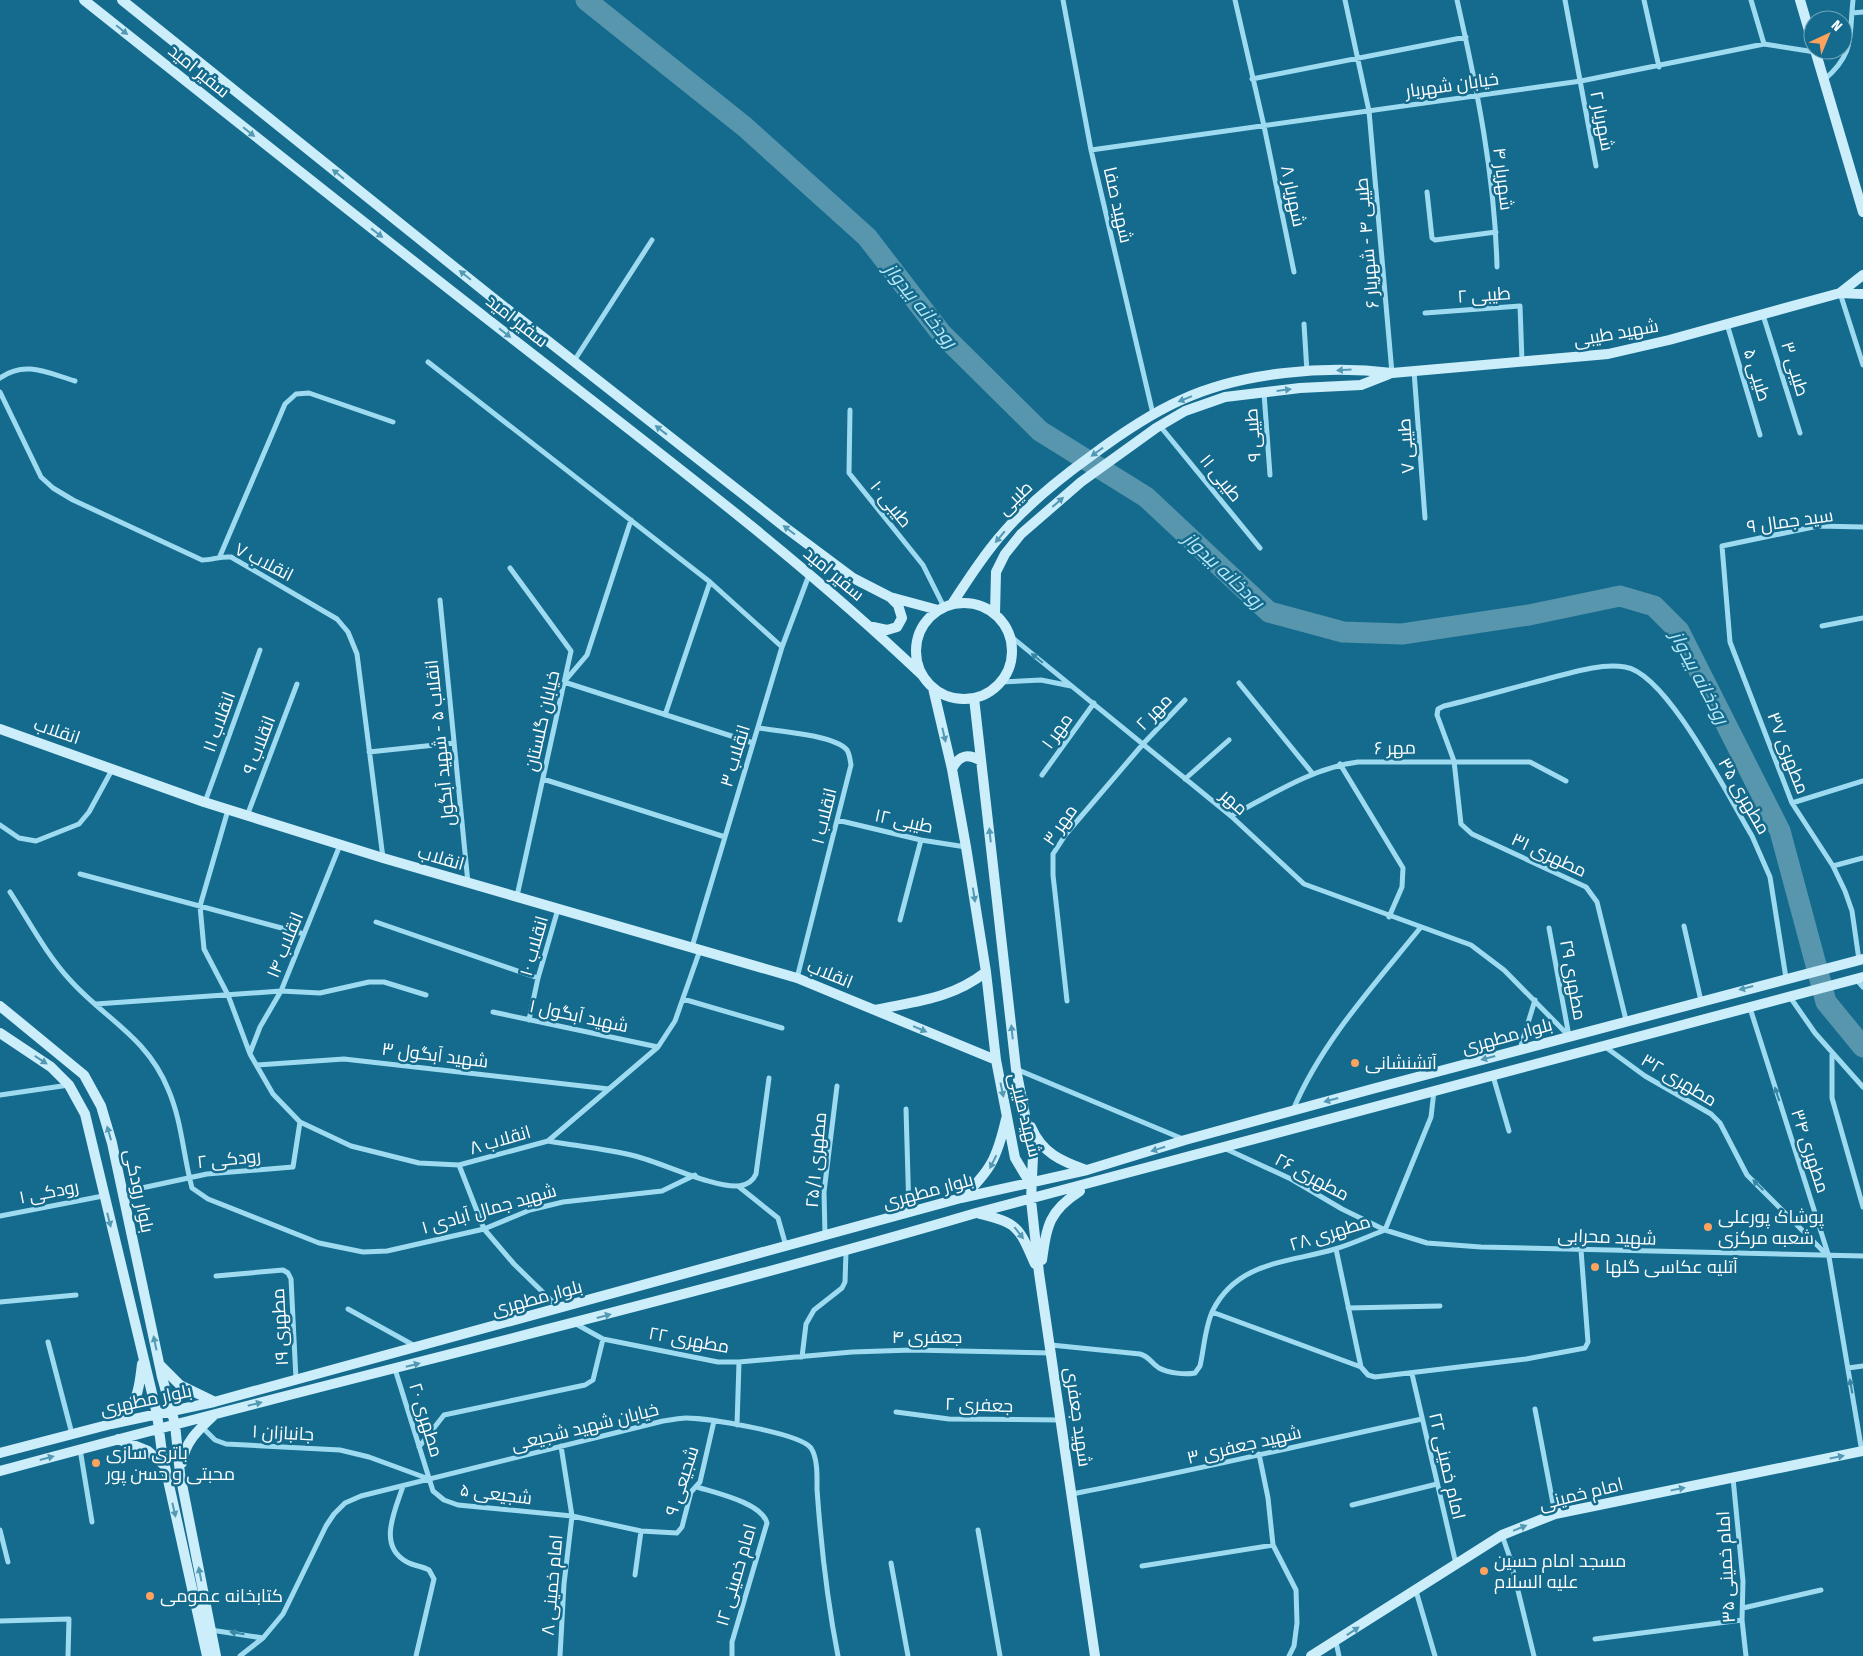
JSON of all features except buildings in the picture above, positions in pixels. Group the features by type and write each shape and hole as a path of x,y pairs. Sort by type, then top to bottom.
{"street":[{"name":"سفیر امید","path":"84,0 303,175 663,456 872,627 923,676"},
{"name":"سفیر امید","path":"122,0 574,362 793,534 853,578 890,597 945,607"},
{"name":"شهید صفا","path":"1063,0 1091,150 1153,415"},
{"name":"شهریار ۸","path":"1235,0 1264,126 1294,272"},
{"name":"طیبی ۴ - شهریار ۶","path":"1345,0 1368,111 1392,373"},
{"name":"شهریار ۴","path":"1457,0 1479,96 1496,232 1497,267"},
{"name":"شهریار ۲","path":"1565,0 1596,166"},
{"path":"1644,0 1658,67"},
{"path":"1751,0 1764,44"},
{"path":"1252,79 1466,37"},
{"name":"خیابان شهریار","path":"1091,150 1581,81 1658,67 1764,44 1803,48"},
{"path":"1818,60 1863,212"},
{"path":"1824,80 1844,60"},
{"path":"1427,192 1432,238 1435,240 1496,232"},
{"path":"574,362 652,240"},
{"name":"شهید طیبی","path":"1840,293 1863,275"},
{"path":"1840,293 1863,365"},
{"name":"شهید طیبی","path":"1120,435 1181,400 1222,385 1263,377 1358,369 1392,373 1608,354 1840,293 1863,294"},
{"name":"طیبی ۲","path":"1425,313 1520,306 1522,362"},
{"name":"طیبی ۳","path":"1763,314 1800,433"},
{"path":"1304,324 1307,373"},
{"name":"طیبی ۵","path":"1727,324 1760,435"},
{"path":"428,362 710,582 782,647"},
{"path":"0,378 12,370 34,369 75,382"},
{"name":"طیبی ۷","path":"1414,371 1425,518"},
{"name":"شهید طیبی","path":"1126,449 1160,425 1185,411 1225,397 1264,392 1361,385 1392,373"},
{"name":"انقلاب ۷","path":"0,392 41,477 53,488 73,500 202,560 212,560 220,556 231,557 322,609 337,619 348,632 357,654 383,858"},
{"name":"طیبی ۹","path":"1264,392 1270,475"},
{"path":"220,556 285,404 296,394 309,393 393,422"},
{"name":"طیبی ۱۰","path":"850,410 849,473 922,565 945,607"},
{"name":"طیبی ۱۱","path":"1160,425 1260,548"},
{"name":"طیبی","path":"945,607 982,558 1031,502 1120,435"},
{"name":"طیبی","path":"995,614 996,572 1005,554 1021,534 1081,482 1126,449"},
{"path":"631,520 587,654 564,682 753,743"},
{"name":"سید جمال ۹","path":"1722,546 1818,526 1863,527"},
{"name":"مطهری ۳۷","path":"1722,546 1730,642 1792,803 1832,866 1852,910 1861,960"},
{"name":"خیابان گلستان","path":"510,568 571,651 517,897"},
{"name":"انقلاب ۳","path":"696,948 725,837 782,647 809,575"},
{"path":"665,715 710,582"},
{"path":"872,627 896,627 902,618 898,605 890,597"},
{"name":"انقلاب ۵ - شهید آبگول","path":"440,600 468,883"},
{"path":"967,603 982,606 995,614 1005,625 1011,639 1012,654 1009,669 1001,682 989,692 974,698 960,699 946,695 933,688 923,676 917,662 916,647 919,633 927,620 945,607 967,603"},
{"path":"1822,626 1863,618"},
{"name":"مهر","path":"1005,625 1014,639 1074,686 1231,816 1304,884 1389,917 1471,945 1504,970 1569,1036"},
{"name":"انقلاب ۱۱","path":"204,802 260,650"},
{"name":"مطهری ۳۵","path":"1454,761 1438,722 1438,709 1444,706 1577,671 1604,667 1625,667 1640,671 1671,701 1752,836 1770,877 1790,977"},
{"path":"1001,682 1041,680 1074,686"},
{"path":"1239,683 1313,774"},
{"name":"انقلاب ۹","path":"247,816 297,684"},
{"name":"شهید طیبی","path":"933,688 952,769 966,847 986,972 996,1060 1016,1158 1030,1183"},
{"name":"شهید طیبی","path":"974,698 1016,1069 1033,1156 1030,1183"},
{"name":"مهر ۲","path":"1143,744 1186,700"},
{"name":"مهر ۱","path":"1042,775 1094,703"},
{"name":"انقلاب ۱","path":"758,728 828,740 847,750 851,765 797,978"},
{"name":"انقلاب","path":"0,729 247,816 383,858 797,978 996,1060"},
{"path":"1185,779 1228,740"},
{"path":"370,752 454,742"},
{"name":"مهر ۳","path":"1067,1001 1053,875 1053,854 1066,834 1143,744"},
{"path":"952,769 956,761 964,756 973,756 981,761"},
{"name":"مطهری ۳۱","path":"1454,761 1459,815 1465,829 1586,888 1592,893 1597,902 1626,1020"},
{"name":"مهر ۶","path":"1231,816 1313,774 1340,764 1358,762 1530,762 1566,781"},
{"path":"1340,764 1403,868 1402,887 1389,917"},
{"path":"0,825 19,838 36,841 79,824 89,812 114,768"},
{"path":"543,779 725,837"},
{"path":"1792,803 1863,781"},
{"path":"200,906 228,810"},
{"name":"طیبی ۱۲","path":"837,820 921,840 966,847"},
{"path":"900,920 921,840"},
{"name":"انقلاب ۱۴","path":"250,1054 267,1013 281,992 340,845"},
{"path":"1832,866 1863,858"},
{"path":"80,874 304,934"},
{"path":"10,892 56,963 95,1004 131,1033 144,1047 168,1088 185,1144 189,1177"},
{"name":"انقلاب ۸","path":"200,906 204,949 228,995 250,1054 273,1094 300,1122 351,1146 419,1163 459,1165 548,1140 658,1047 675,1022 696,948"},
{"name":"انقلاب ۱۰","path":"529,1020 538,978 558,909"},
{"path":"376,922 538,978"},
{"path":"1684,926 1701,1000"},
{"path":"1292,1111 1302,1087 1338,1031 1421,927"},
{"name":"مطهری ۲۹","path":"1549,928 1569,1036"},
{"name":"بلوار مطهری","path":"0,1453 107,1425 214,1402 958,1199 1087,1170 1185,1140 1626,1020 1861,960"},
{"path":"1815,971 1819,989"},
{"path":"875,1010 952,993 970,984 986,972"},
{"name":"بلوار مطهری","path":"0,1471 174,1424 576,1324 846,1252 976,1214 1226,1149 1376,1106 1840,983 1861,981"},
{"path":"95,1004 281,992 320,993 357,984 384,982 426,995"},
{"path":"1794,996 1832,1054 1863,1087"},
{"path":"683,999 782,1028"},
{"path":"1520,1049 1535,1000"},
{"name":"بلوار رودکی","path":"0,1006 84,1075 101,1106 123,1192 159,1363 174,1424 180,1474 216,1656"},
{"name":"مطهری ۳۴","path":"1750,1008 1829,1257 1863,1452"},
{"name":"شهید آبگول ۱","path":"493,1012 658,1047"},
{"name":"بلوار رودکی","path":"0,1033 51,1067 69,1084 85,1114 103,1196 157,1414 165,1467 207,1656"},
{"name":"مطهری ۳۲","path":"1604,1046 1645,1076 1711,1114 1720,1123 1747,1175 1829,1257"},
{"path":"1832,1054 1832,1098 1863,1207"},
{"name":"شهید آبگول ۳","path":"257,1065 344,1059 609,1089"},
{"path":"1016,1069 1185,1140"},
{"path":"1493,1076 1509,1131"},
{"path":"548,1140 636,1156 722,1184 738,1186 754,1180 756,1174 769,1078"},
{"path":"0,1095 69,1084"},
{"name":"مطهری ۲۵/۱","path":"825,1236 824,1192 837,1086"},
{"path":"1372,1089 1376,1106"},
{"name":"مطهری ۲۸","path":"1200,1366 1212,1312 1224,1292 1241,1276 1259,1268 1336,1249 1385,1230 1431,1117 1434,1091"},
{"path":"906,1110 909,1213"},
{"path":"1023,1110 1034,1135 1045,1149 1059,1160 1087,1170"},
{"path":"962,1218 958,1199 983,1178 993,1163 1007,1116"},
{"name":"رودکی ۲","path":"123,1192 189,1177 293,1167 300,1122"},
{"name":"مطهری ۲۶","path":"1226,1149 1292,1179 1342,1209 1385,1230"},
{"path":"459,1165 484,1229 520,1270 560,1308"},
{"name":"شهید جمال آبادی ۱","path":"189,1177 192,1188 208,1199 319,1243 363,1252 388,1250 484,1229 530,1210 563,1202 662,1191 695,1175"},
{"name":"شهید جعفری","path":"1030,1183 1040,1273 1095,1656"},
{"path":"738,1186 778,1218 786,1246"},
{"path":"1040,1273 1047,1226 1051,1218 1065,1201 1088,1186"},
{"name":"رودکی ۱","path":"0,1216 103,1196"},
{"path":"976,1214 1005,1220 1016,1227 1022,1234 1040,1273"},
{"name":"شهید محرابی","path":"1385,1230 1427,1243 1581,1250 1829,1257 1863,1256"},
{"path":"1336,1249 1361,1367"},
{"path":"1212,1312 1361,1367 1368,1375 1375,1377 1526,1359 1585,1348 1588,1342 1581,1250"},
{"path":"802,1357 806,1324 814,1310 842,1288 845,1282 846,1252"},
{"name":"مطهری ۱۹","path":"216,1276 283,1270 288,1274 291,1279 296,1380"},
{"path":"0,1302 76,1295"},
{"path":"1348,1308 1440,1306"},
{"path":"348,1309 417,1347"},
{"name":"مطهری ۲۲","path":"576,1324 603,1339 718,1362 802,1357"},
{"path":"419,1447 444,1415 585,1384 593,1380 603,1339"},
{"path":"48,1342 72,1434"},
{"name":"جعفری ۴","path":"802,1357 852,1352 912,1350 1052,1349 1140,1354 1151,1358 1154,1363 1166,1370 1190,1374 1198,1370 1200,1366"},
{"path":"106,1442 107,1425 128,1412 134,1402 140,1387 143,1358"},
{"path":"737,1425 739,1362"},
{"path":"159,1363 180,1385 214,1402"},
{"path":"1848,1368 1863,1366"},
{"name":"مطهری ۲۰","path":"395,1369 430,1479"},
{"name":"امام خمینی ۲۲","path":"1412,1374 1456,1565"},
{"path":"228,1398 232,1410"},
{"path":"1535,1409 1555,1514"},
{"name":"جعفری ۲","path":"896,1412 949,1418 1062,1420"},
{"path":"180,1474 184,1450 201,1426 214,1415"},
{"name":"خیابان شهید شجیعی","path":"240,1656 263,1638 283,1614 326,1526 345,1503 361,1496 561,1446 663,1421 686,1418 737,1425 788,1436 803,1441 811,1449 816,1472 822,1560 838,1656"},
{"name":"شهید جعفری ۳","path":"1072,1494 1190,1472 1259,1454 1422,1419"},
{"name":"شجیعی ۹","path":"572,1516 641,1530 673,1534 680,1531 691,1492 700,1482 714,1421"},
{"name":"جانبازان ۱","path":"201,1426 215,1440 226,1444 340,1450 370,1457 430,1479"},
{"path":"118,1439 141,1447 155,1455 165,1467"},
{"name":"امام خمینی ۸","path":"560,1656 564,1584 572,1516 561,1446"},
{"path":"80,1449 92,1522"},
{"name":"امام خمینی","path":"1311,1656 1336,1642 1502,1535 1555,1514 1863,1452"},
{"path":"1259,1454 1268,1498 1274,1545 1296,1590 1297,1623 1294,1646 1290,1656"},
{"name":"امام خمینی ۳۵","path":"1733,1477 1740,1533 1743,1581 1742,1620 1746,1656"},
{"name":"شجیعی ۵","path":"430,1479 436,1495 458,1505 572,1516"},
{"path":"1352,1505 1437,1484"},
{"path":"403,1486 391,1523 391,1548 398,1557 429,1570 434,1578 416,1656"},
{"name":"امام خمینی ۱۲","path":"697,1487 761,1511 767,1523 732,1642 732,1656"},
{"path":"0,1530 8,1562"},
{"path":"635,1575 641,1530"},
{"path":"978,1530 1000,1656"},
{"path":"1502,1535 1510,1558 1534,1656"},
{"path":"1142,1566 1274,1545"},
{"path":"891,1563 908,1656"},
{"path":"1742,1608 1822,1590"},
{"path":"1416,1591 1435,1656"},
{"path":"0,1621 69,1618 68,1656"},
{"path":"1595,1639 1742,1620"},
{"path":"211,1630 263,1638"},
{"path":"1336,1642 1339,1656"}],"waterway":[{"name":"رودخانه بیدواز","path":"586,0 745,127 867,237 941,333 1040,431 1146,497 1269,612 1343,632 1402,634 1529,615 1620,596 1654,606 1679,631 1780,831 1826,1002 1863,1047"}],"place":[{"name":"آتشنشانی","path":"1355,1063"},
{"name":"پوشاک پورعلی شعبه مرکزی","path":"1708,1227"},
{"name":"آتلیه عکاسی گلها","path":"1595,1267"},
{"name":"باتری سازی محبتی و حسن پور","path":"96,1463"},
{"name":"مسجد امام حسین علیه السلام","path":"1484,1571"},
{"name":"کتابخانه عمومی","path":"150,1596"}]}
